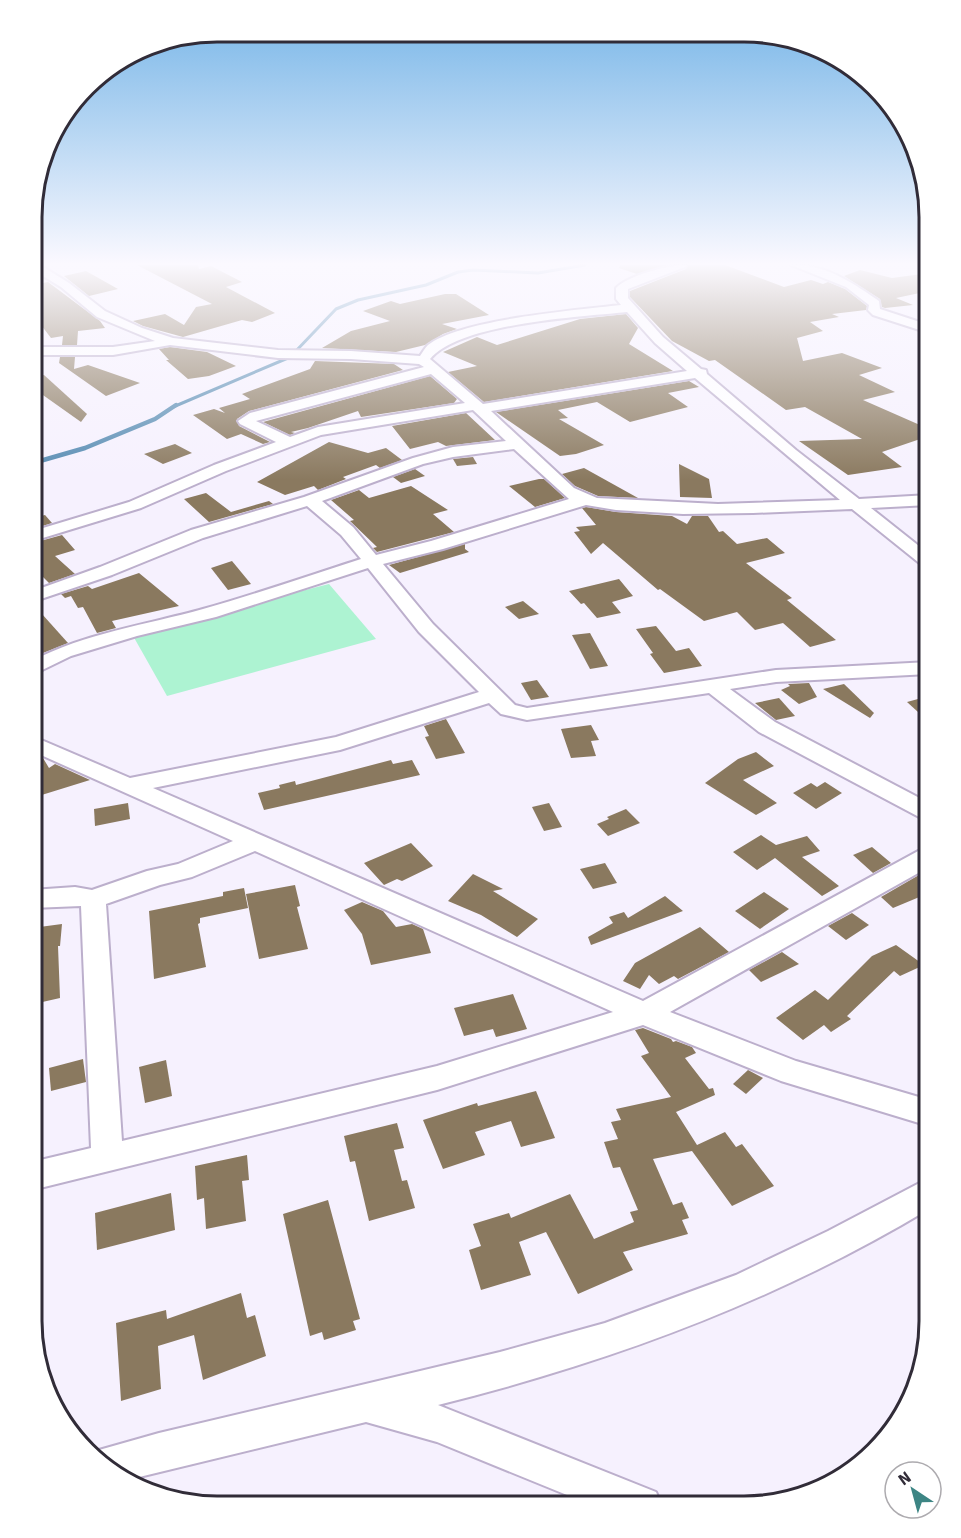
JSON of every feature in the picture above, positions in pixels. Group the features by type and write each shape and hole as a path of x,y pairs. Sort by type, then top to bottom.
{"street":[{"path":"156,337 172,342"},
{"path":"428,364 429,350 460,337"},
{"path":"656,337 792,453 919,554"},
{"path":"42,351 113,351 172,342 195,342 278,354 351,355 428,364 568,491 586,500 608,504 707,510 751,510 919,500"},
{"path":"42,364 96,357 113,351"},
{"path":"287,441 245,421 428,364"},
{"path":"42,533 135,505 287,441 347,424 701,374"},
{"path":"42,594 197,534 310,500 436,456 518,444"},
{"path":"310,500 347,531 426,628 508,710 527,714 776,676 919,669"},
{"path":"42,664 64,652 131,632 209,613 373,561 437,545 559,506 586,500"},
{"path":"714,687 767,727 919,808"},
{"path":"129,785 340,743 492,695"},
{"path":"42,746 644,1014 791,1072 919,1110"},
{"path":"42,898 75,896 93,899 183,871 257,841"},
{"path":"42,1174 437,1078 644,1014 919,861"},
{"path":"93,899 107,1158"},
{"path":"116,1464 557,1355 656,1323 782,1271 848,1238 919,1198"},
{"path":"363,1403 448,1427 617,1496"}],"green space":[{"path":"329,584 376,639 167,696 132,634"}],"building":[{"path":"63,337 78,337 77,345 62,345"},
{"path":"341,337 438,337 425,345 396,352 322,348"},
{"path":"477,337 497,345 523,337 633,337 629,344 673,371 484,402 448,372 477,366 443,352"},
{"path":"668,337 802,337 797,338 803,361 842,353 882,368 859,375 895,392 863,400 919,425 919,439 882,452 902,467 848,475 799,441 862,439 805,407 786,410 715,360 709,361"},
{"path":"170,347 207,352 236,366 209,376 188,379 166,360 169,360 159,349"},
{"path":"60,357 75,357 74,369 88,365 140,383 106,396 59,363"},
{"path":"315,361 394,364 403,370 249,411 237,419 239,426 270,442 263,444 241,434 227,439 193,415 214,409 225,413 219,408 250,399 242,394 310,369"},
{"path":"42,375 87,414 81,422 42,394"},
{"path":"430,376 457,399 454,403 361,417 358,411 291,432 295,433 290,435 263,422"},
{"path":"689,381 699,387 668,393 688,407 630,422 597,402 558,410 568,418 559,419 604,445 576,454 560,456 496,412"},
{"path":"466,413 495,440 446,446 438,442 410,449 392,426"},
{"path":"329,442 368,453 386,448 402,460 380,468 376,465 343,477 346,479 318,490 314,486 285,495 257,482"},
{"path":"175,444 192,453 163,464 144,454"},
{"path":"473,457 477,464 457,466 453,459"},
{"path":"679,464 709,479 712,498 680,497"},
{"path":"584,468 638,498 598,496 575,486 562,474"},
{"path":"415,469 425,476 401,483 393,477"},
{"path":"544,479 565,498 535,507 509,486"},
{"path":"411,486 448,510 433,514 454,532 377,552 373,548 377,547 350,521 354,520 331,500 359,490 369,498"},
{"path":"206,493 231,512 269,501 273,504 209,522 184,499"},
{"path":"582,508 616,512 672,516 687,524 692,516 708,516 719,532 723,531 737,544 767,538 785,553 746,563 792,598 787,600 836,640 810,647 783,623 755,630 737,612 704,621 660,589 658,590 603,543 591,554 574,532 580,531 576,527 596,525"},
{"path":"45,515 52,523 42,526 42,516"},
{"path":"62,535 75,550 55,556 75,574 49,583 42,576 42,541"},
{"path":"465,544 465,549 469,552 400,573 389,565"},
{"path":"232,561 251,584 228,590 211,568"},
{"path":"139,573 179,606 112,621 116,628 97,633 83,607 78,608 71,596 65,598 61,594 88,586 92,589"},
{"path":"619,579 633,596 612,602 621,613 597,618 569,591"},
{"path":"523,601 539,614 519,619 505,607"},
{"path":"42,614 68,643 42,653"},
{"path":"656,626 676,651 689,648 702,666 664,673 636,629"},
{"path":"590,633 608,666 590,669 572,635"},
{"path":"537,680 549,697 531,700 521,683"},
{"path":"809,683 817,697 799,704 781,690 790,686 788,684"},
{"path":"844,684 874,713 870,718 823,689"},
{"path":"779,698 795,716 776,720 755,703"},
{"path":"919,699 919,713 907,702"},
{"path":"446,719 465,753 436,759 425,737 429,736 424,726"},
{"path":"591,725 599,740 591,741 596,756 571,758 561,729"},
{"path":"756,752 774,766 743,780 777,803 756,815 705,783 738,759"},
{"path":"42,758 49,768 55,764 90,780 42,795"},
{"path":"391,760 393,764 412,760 420,775 264,810 258,793 280,788 279,785 295,781 296,785"},
{"path":"825,782 842,793 816,809 793,793 811,783 817,787"},
{"path":"128,803 130,819 95,826 94,809"},
{"path":"549,803 562,827 544,831 532,807"},
{"path":"626,809 640,823 608,836 597,824 609,819 607,817"},
{"path":"761,835 776,845 807,836 820,851 802,857 839,886 822,896 775,858 757,870 733,852"},
{"path":"411,843 433,866 402,881 397,879 384,885 364,863"},
{"path":"872,847 891,863 873,873 853,855"},
{"path":"605,863 617,883 593,889 580,869"},
{"path":"473,874 503,889 493,891 538,919 517,937 481,915 448,901"},
{"path":"919,875 919,897 893,908 881,897"},
{"path":"295,885 300,906 297,907 308,949 259,959 246,894"},
{"path":"244,888 248,908 200,918 198,924 206,967 154,979 149,911 223,896 223,892"},
{"path":"764,892 789,909 760,929 735,911"},
{"path":"665,896 683,911 591,945 588,937 613,923 609,917 624,912 628,918"},
{"path":"362,902 383,911 396,927 412,924 423,929 431,953 371,965 362,934 344,910"},
{"path":"852,913 869,925 846,940 828,926"},
{"path":"62,924 60,946 58,946 60,998 42,1002 42,927"},
{"path":"700,927 729,952 678,979 674,976 659,984 649,975 640,989 623,981 635,963"},
{"path":"896,945 919,961 919,967 900,976 894,971 847,1016 851,1019 831,1032 824,1025 803,1040 776,1018 815,990 828,1000 872,956"},
{"path":"782,952 799,964 761,982 749,970"},
{"path":"513,994 527,1029 496,1037 493,1029 464,1036 454,1008"},
{"path":"643,1028 671,1039 673,1042 692,1047 696,1053 685,1058 709,1089 713,1088 715,1095 676,1112 697,1145 725,1132 736,1147 742,1144 774,1186 732,1206 692,1151 653,1159 673,1205 682,1202 689,1218 682,1220 688,1234 623,1252 633,1270 578,1294 546,1232 519,1242 531,1275 481,1290 469,1250 481,1246 473,1224 509,1213 511,1218 570,1194 594,1239 634,1222 630,1212 638,1210 620,1167 613,1168 604,1142 618,1139 611,1122 621,1120 616,1109 671,1097 641,1056 649,1053 635,1030"},
{"path":"83,1059 86,1082 51,1091 49,1068"},
{"path":"166,1060 172,1096 145,1103 139,1067"},
{"path":"748,1070 763,1078 746,1094 733,1084"},
{"path":"536,1091 555,1138 521,1147 511,1121 475,1132 485,1155 443,1169 423,1120 477,1103 478,1106"},
{"path":"397,1123 404,1148 394,1150 402,1181 407,1180 415,1208 369,1221 355,1161 350,1162 344,1136"},
{"path":"247,1155 249,1180 242,1181 246,1221 206,1229 204,1198 197,1200 195,1166"},
{"path":"171,1193 175,1230 97,1250 95,1213"},
{"path":"328,1200 360,1319 353,1321 356,1330 324,1340 322,1332 310,1336 283,1214"},
{"path":"241,1293 247,1318 255,1315 266,1356 203,1380 194,1335 158,1346 161,1389 121,1401 116,1323 166,1310 167,1319"}],"waterway":[{"path":"294,353 309,337"},
{"path":"173,407 288,358"},
{"path":"42,460 85,448 155,419 173,407"}]}
